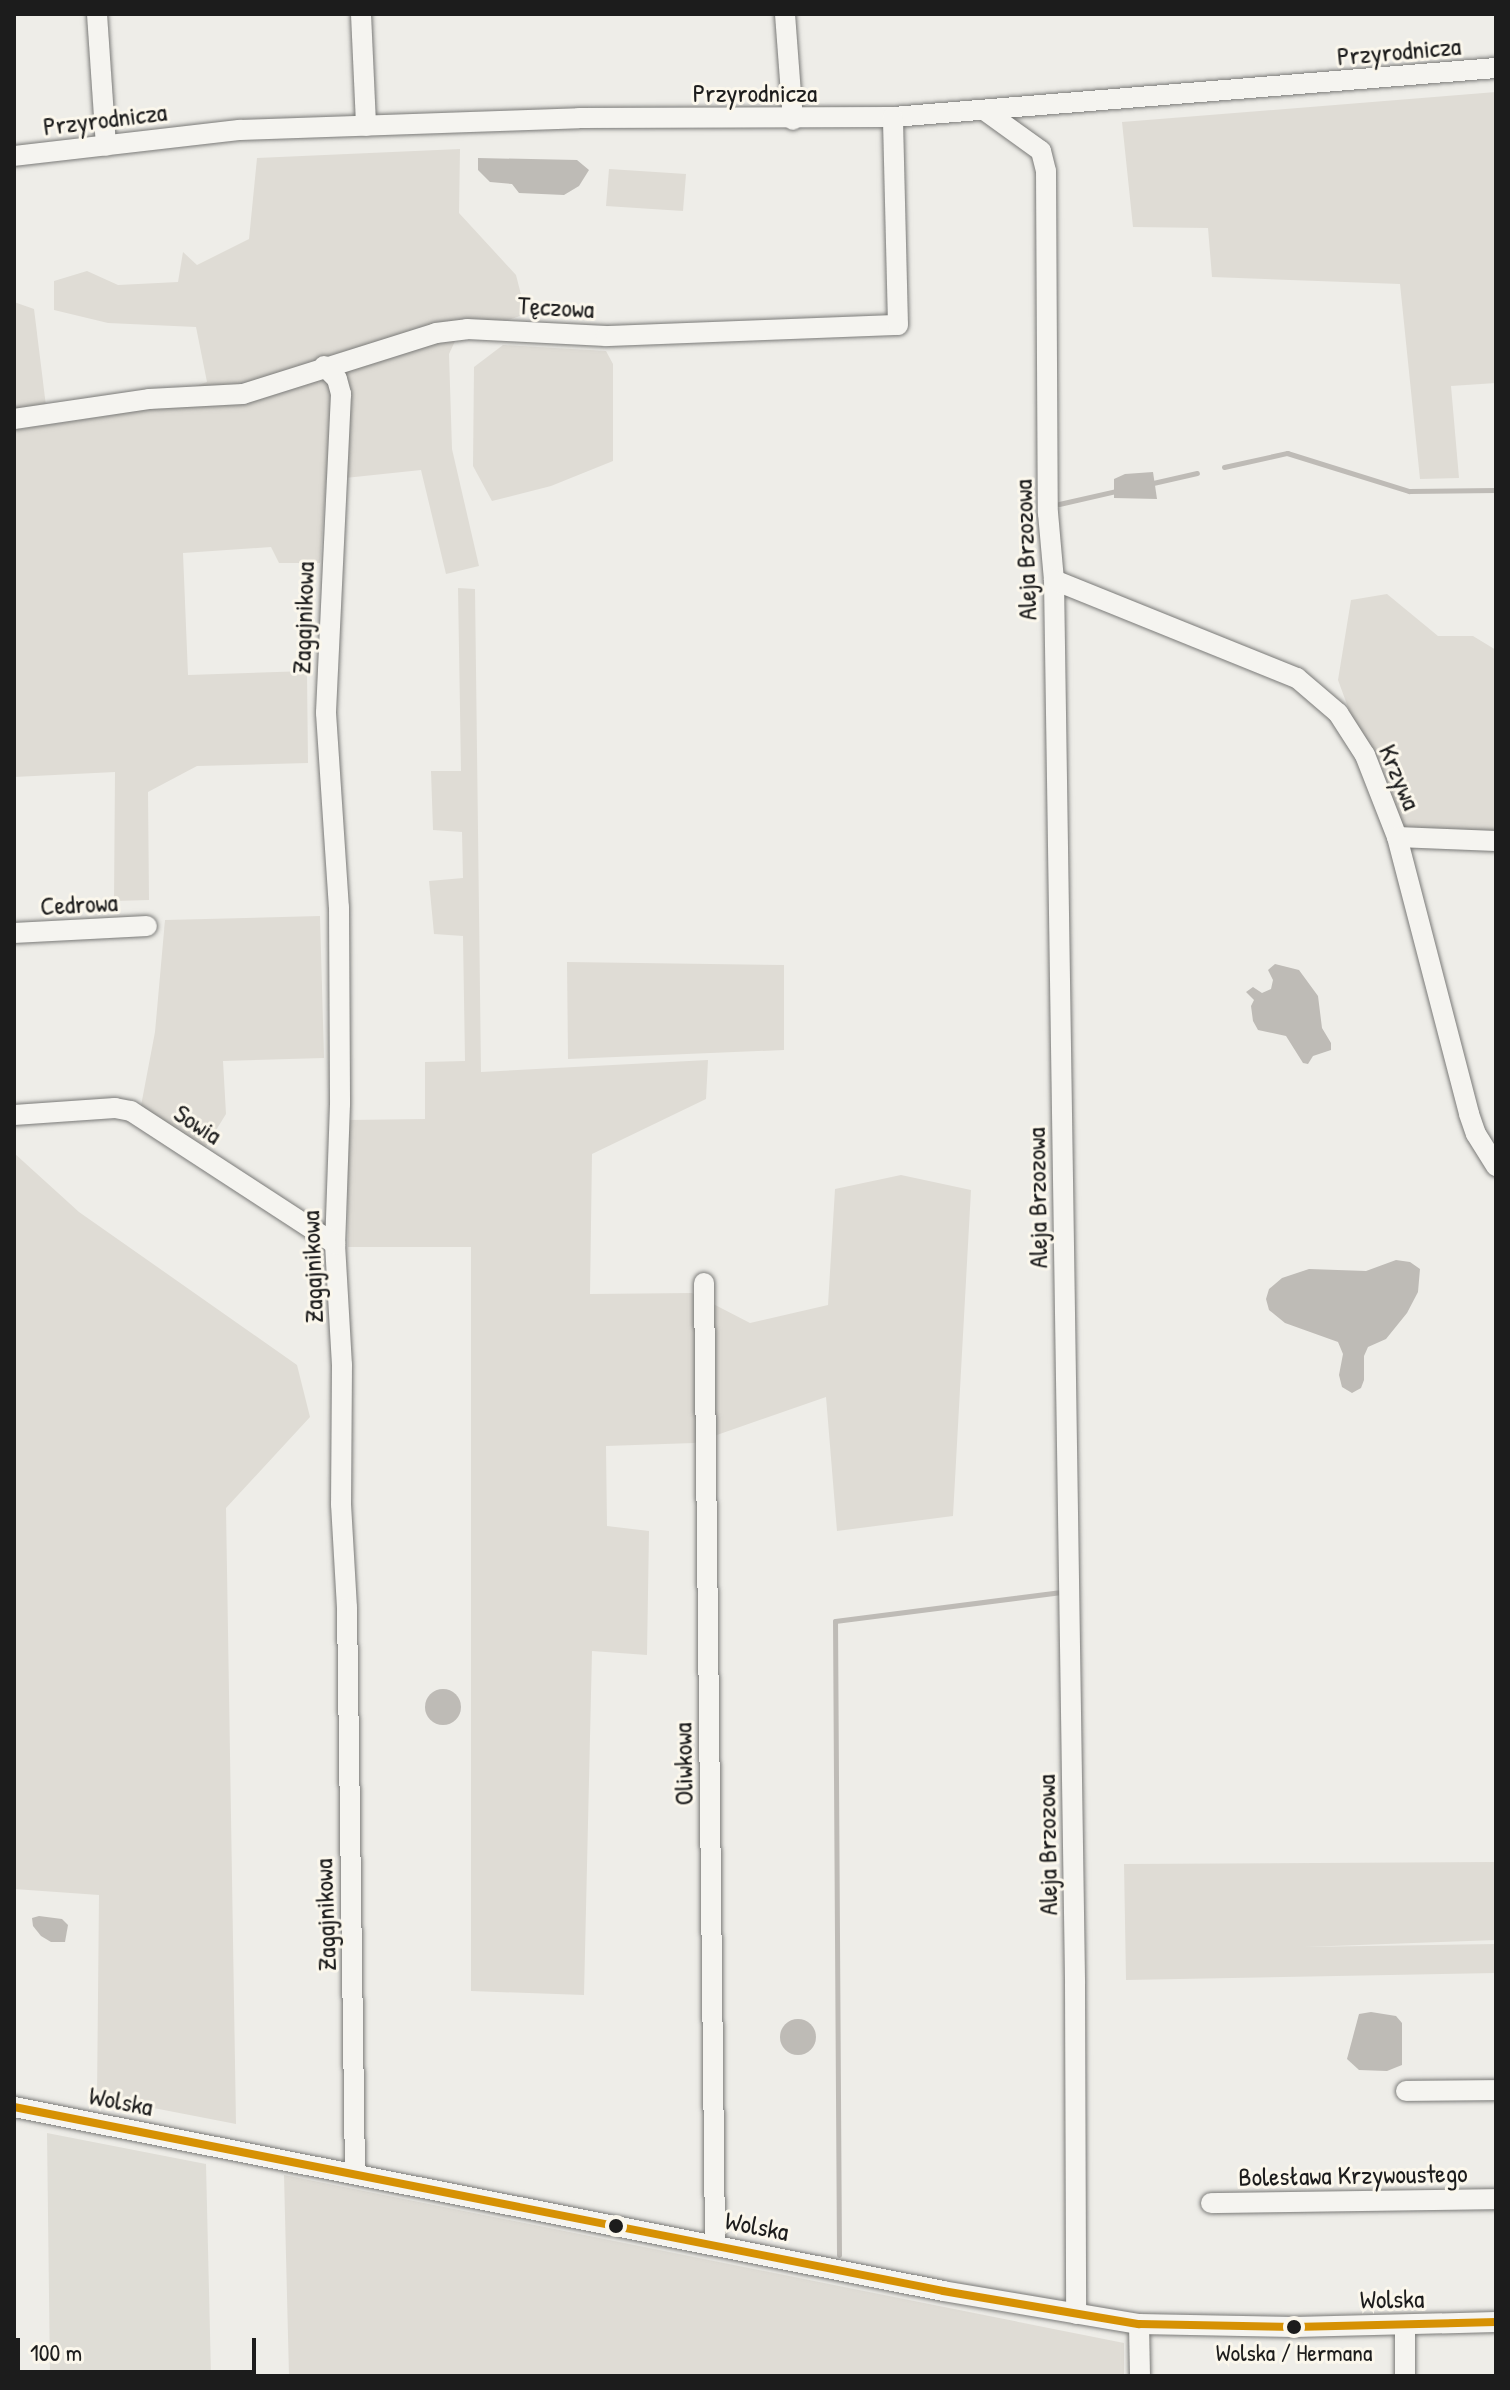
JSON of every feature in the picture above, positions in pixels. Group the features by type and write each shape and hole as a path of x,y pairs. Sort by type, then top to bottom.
{"street":[{"path":"97,14 106,146"},
{"path":"361,14 366,126"},
{"path":"785,14 793,120"},
{"name":"Przyrodnicza","path":"14,156 240,130 579,118 793,120 893,117 1496,68"},
{"name":"Aleja Brzozowa","path":"984,110 1041,151 1046,171 1048,513 1054,580 1075,1984 1076,2314"},
{"name":"Tęczowa","path":"14,419 149,399 243,394 436,333 467,329 606,336 898,325 893,117"},
{"name":"Zagajnikowa","path":"324,366 337,379 341,394 326,713 339,907 340,1104 335,1244 342,1365 341,1504 347,1608 349,1833 357,2116 355,2173"},
{"name":"Krzywa","path":"1054,580 1258,660 1313,689 1338,713 1365,755 1397,837 1469,1114 1490,1143 1496,1166"},
{"path":"1397,837 1496,841"},
{"name":"Cedrowa","path":"14,933 147,926"},
{"name":"Sowia","path":"14,1115 115,1108 131,1111 335,1244"},
{"name":"Oliwkowa","path":"704,1283 715,2244"},
{"path":"1406,2091 1496,2090"},
{"name":"Wolska","path":"14,2107 1139,2324 1205,2328 1496,2322"},
{"name":"Bolesława Krzywoustego","path":"1211,2203 1496,2199"},
{"path":"1139,2324 1140,2376"},
{"path":"1405,2325 1405,2376"}],"shaded area":[{"path":"1496,92 1496,383 1451,386 1459,478 1420,479 1400,284 1212,277 1208,228 1133,227 1122,122"},
{"path":"460,149 459,213 516,275 526,314 457,337 449,354 452,449 479,566 446,574 421,470 326,480 320,563 279,563 271,547 183,553 188,675 307,671 308,763 197,766 148,792 149,900 114,901 115,772 14,777 14,430 113,415 207,382 196,327 108,323 54,310 54,281 87,271 118,285 178,282 183,252 197,265 249,239 257,158"},
{"path":"478,158 577,160 589,170 579,186 564,195 519,193 512,184 490,182 478,170"},
{"path":"609,169 686,174 683,211 606,206"},
{"path":"14,302 34,309 46,406 14,410"},
{"path":"503,345 606,351 613,364 613,461 551,486 492,501 473,466 474,367"},
{"path":"1153,472 1157,499 1114,498 1114,479 1125,474"},
{"path":"458,588 475,589 481,1072 708,1060 706,1099 592,1154 590,1294 692,1293 750,1323 828,1305 835,1189 901,1175 971,1190 953,1516 837,1531 826,1397 694,1443 606,1446 607,1526 649,1531 647,1655 592,1651 584,1995 471,1991 471,1247 348,1247 347,1120 425,1119 425,1062 465,1061 463,936 434,934 429,881 463,878 462,832 433,830 431,771 461,771"},
{"path":"1387,594 1438,636 1473,636 1496,650 1496,831 1392,827 1338,680 1351,600"},
{"path":"320,916 324,1058 223,1061 226,1114 205,1148 140,1111 155,1032 165,920"},
{"path":"567,962 784,965 784,1050 568,1059"},
{"path":"1275,964 1299,970 1318,996 1322,1028 1331,1043 1331,1050 1313,1056 1308,1064 1303,1063 1286,1036 1258,1030 1253,1021 1251,1006 1254,1000 1246,992 1253,987 1262,993 1271,989 1273,980 1268,970"},
{"path":"14,1153 79,1212 297,1365 310,1417 226,1508 236,2124 97,2097 99,1895 14,1889"},
{"path":"1396,1260 1410,1262 1420,1269 1418,1292 1407,1313 1386,1339 1368,1347 1364,1356 1364,1380 1361,1388 1352,1393 1342,1387 1339,1375 1343,1354 1338,1342 1285,1323 1269,1310 1266,1299 1269,1289 1282,1278 1309,1269 1366,1271"},
{"path":"443,1689 456,1694 461,1707 456,1720 443,1725 430,1720 425,1707 430,1694"},
{"path":"1496,1862 1496,1940 1304,1947 1496,1944 1496,1973 1126,1980 1124,1864"},
{"path":"32,1918 62,1919 68,1925 65,1942 51,1942 41,1936 33,1926"},
{"path":"1371,2012 1396,2016 1402,2023 1402,2065 1387,2071 1359,2070 1347,2059 1359,2014"},
{"path":"798,2019 811,2024 816,2037 811,2050 798,2055 785,2050 780,2037 785,2024"},
{"path":"47,2133 206,2164 211,2376 50,2376"},
{"path":"284,2175 1124,2343 1124,2376 289,2376"}],"waterway":[{"path":"1224,467 1287,453 1409,491 1496,490"},
{"path":"1153,483 1197,473"},
{"path":"1059,504 1116,491"},
{"path":"839,2255 835,1621 1061,1592"}],"transit line":[{"path":"14,2107 943,2291 1139,2324 1294,2327 1496,2322"}],"place":[{"name":"Wolska / Hermana","path":"1294,2327"}]}
